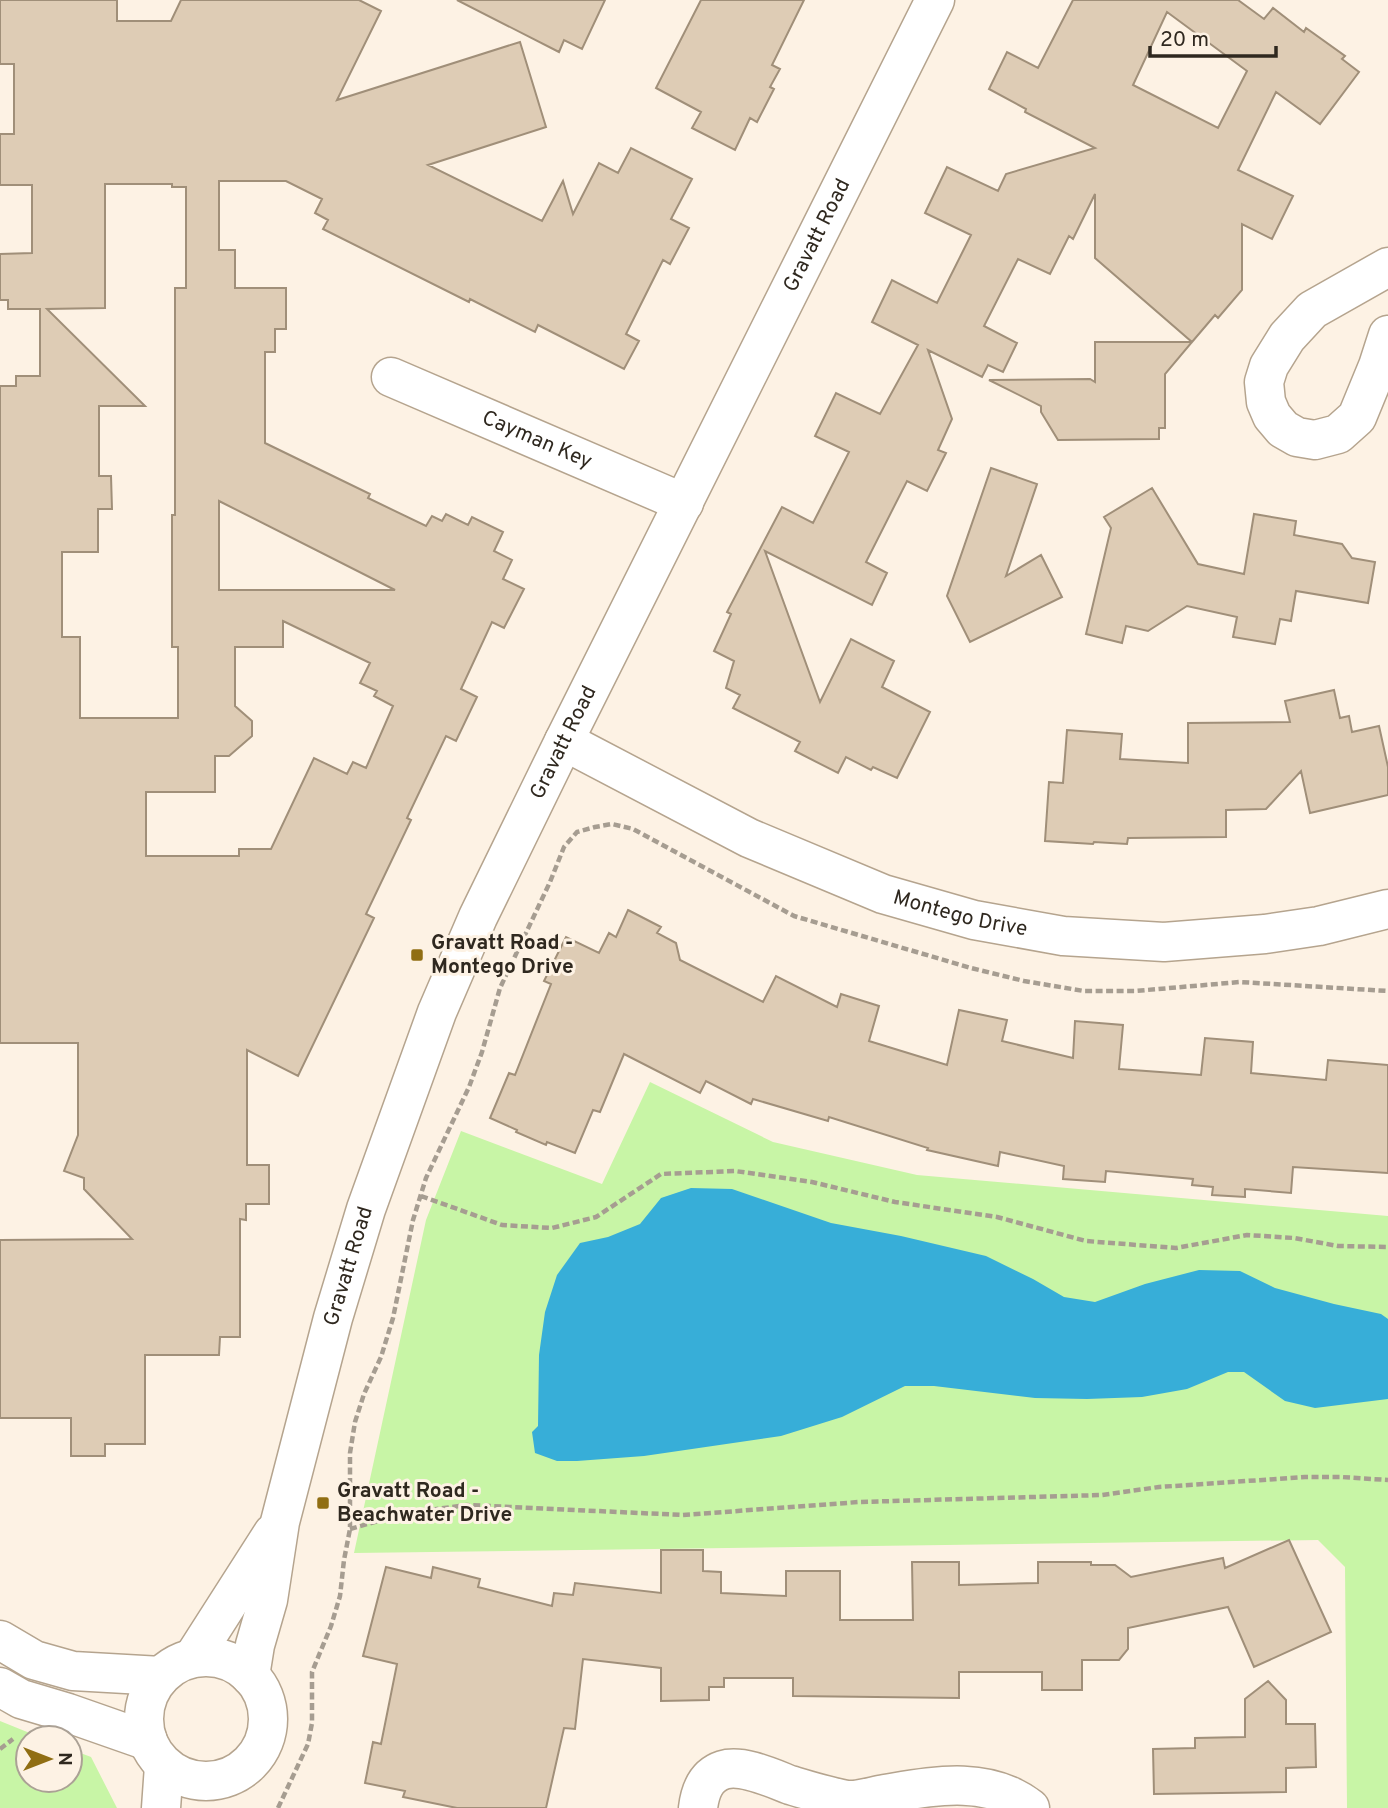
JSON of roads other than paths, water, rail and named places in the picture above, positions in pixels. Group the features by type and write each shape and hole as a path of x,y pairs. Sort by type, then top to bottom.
{"street":[{"name":"Gravatt Road","path":"250,1676 255,1645 268,1600 280,1522 333,1318 366,1209 437,1012 478,917 564,741 935,0"},
{"path":"1388,267 1312,310 1287,337 1269,366 1264,382 1266,402 1283,429 1297,437 1315,440 1338,434 1357,417 1388,335"},
{"name":"Cayman Key","path":"391,377 684,503"},
{"name":"Montego Drive","path":"564,741 749,838 883,894 974,920 1063,936 1164,942 1265,934 1319,926 1388,909"},
{"name":"Gravatt Road","path":"177,1667 280,1522"},
{"path":"0,1640 34,1660 72,1671 177,1667 214,1658 233,1664 250,1676 261,1692 267,1711 267,1731 261,1749 230,1792 214,1781 196,1781 180,1776 156,1754 68,1713 22,1699 0,1687"},
{"path":"161,1808 156,1754 144,1724 145,1707 152,1690 177,1667"},
{"path":"698,1808 701,1788 711,1777 722,1770 734,1769 760,1773 845,1804 926,1787 958,1785 994,1790 1018,1799 1030,1808"}],"water":[{"path":"691,1188 732,1189 831,1223 986,1256 1064,1297 1095,1302 1145,1284 1199,1270 1240,1271 1275,1288 1381,1314 1388,1319 1388,1399 1315,1408 1285,1401 1244,1372 1228,1372 1187,1389 1142,1397 1035,1398 934,1386 905,1386 842,1417 781,1436 644,1456 577,1461 557,1461 535,1453 532,1432 538,1426 539,1355 545,1312 557,1275 580,1243 608,1237 640,1224 661,1198"}],"place":[{"name":"Gravatt Road - Montego Drive","path":"417,955"},
{"name":"Gravatt Road - Beachwater Drive","path":"323,1503"}]}
